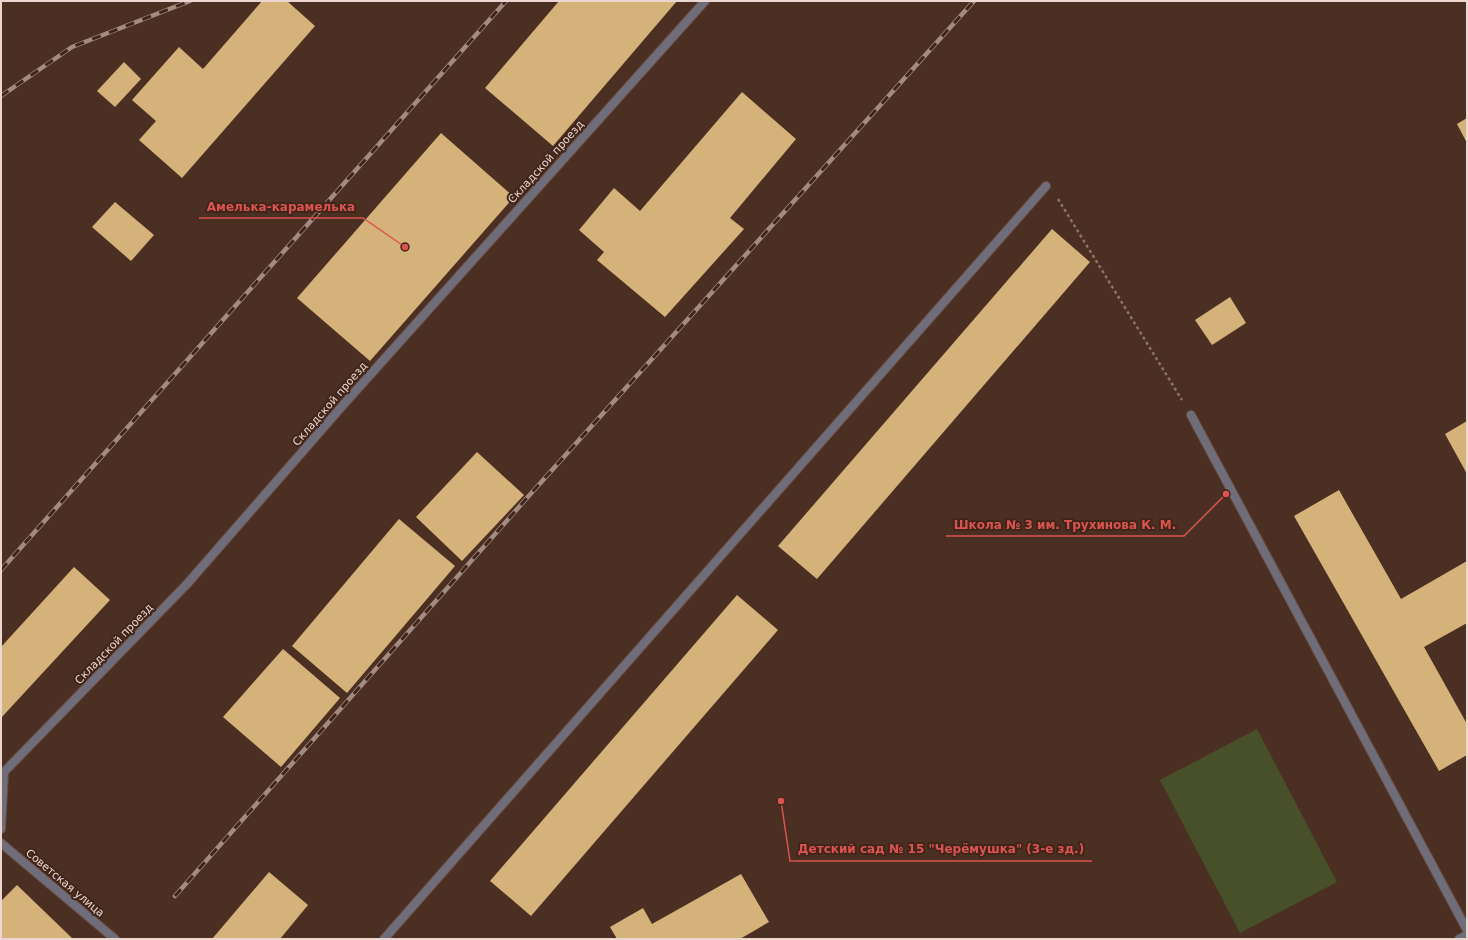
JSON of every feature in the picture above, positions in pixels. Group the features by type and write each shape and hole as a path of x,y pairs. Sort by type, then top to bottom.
{"street":[{"name":"Складской проезд","path":"1,829 4,772 187,584 344,404 704,1"},
{"path":"384,939 1046,186"},
{"path":"1190,414 1467,930"},
{"name":"Советская улица","path":"1,843 115,939"},
{"path":"1459,939 1467,935"}],"path":[{"path":"1046,186 1059,200 1190,414"}],"green space":[{"path":"1257,729 1337,882 1240,933 1160,780"}],"building":[{"path":"262,1 287,1 315,26 182,178 139,140 156,121 132,100 179,47 203,69"},
{"path":"559,1 677,1 553,146 485,88"},
{"path":"124,62 141,79 115,107 97,91"},
{"path":"742,92 796,139 730,218 744,229 665,317 597,260 604,252 579,230 614,188 640,211"},
{"path":"1467,118 1467,143 1457,124"},
{"path":"441,133 514,197 370,361 297,298"},
{"path":"115,202 154,235 131,261 92,227"},
{"path":"1052,229 1090,262 817,579 778,546"},
{"path":"1230,297 1246,323 1212,345 1195,320"},
{"path":"1467,421 1467,474 1445,434"},
{"path":"477,452 524,495 462,561 416,517"},
{"path":"1339,490 1401,599 1467,561 1467,623 1424,647 1467,724 1467,755 1439,771 1294,516"},
{"path":"399,519 455,566 347,693 292,646"},
{"path":"74,567 110,600 1,718 1,647"},
{"path":"737,595 778,630 531,916 490,881"},
{"path":"283,649 340,698 281,767 223,717"},
{"path":"269,872 308,905 280,939 212,939"},
{"path":"741,874 769,922 740,939 617,939 610,927 643,908 652,924"},
{"path":"17,885 73,939 1,939 1,901"}],"railway":[{"path":"1,96 72,47 190,1"},
{"path":"1,570 506,1"},
{"path":"175,896 526,499 974,1"}],"place":[{"name":"Амелька-карамелька","path":"405,247"},
{"name":"Школа № 3 им. Трухинова К. М.","path":"1226,494"},
{"name":"Детский сад № 15 \"Черёмушка\" (3-е зд.)","path":"781,801"}]}
